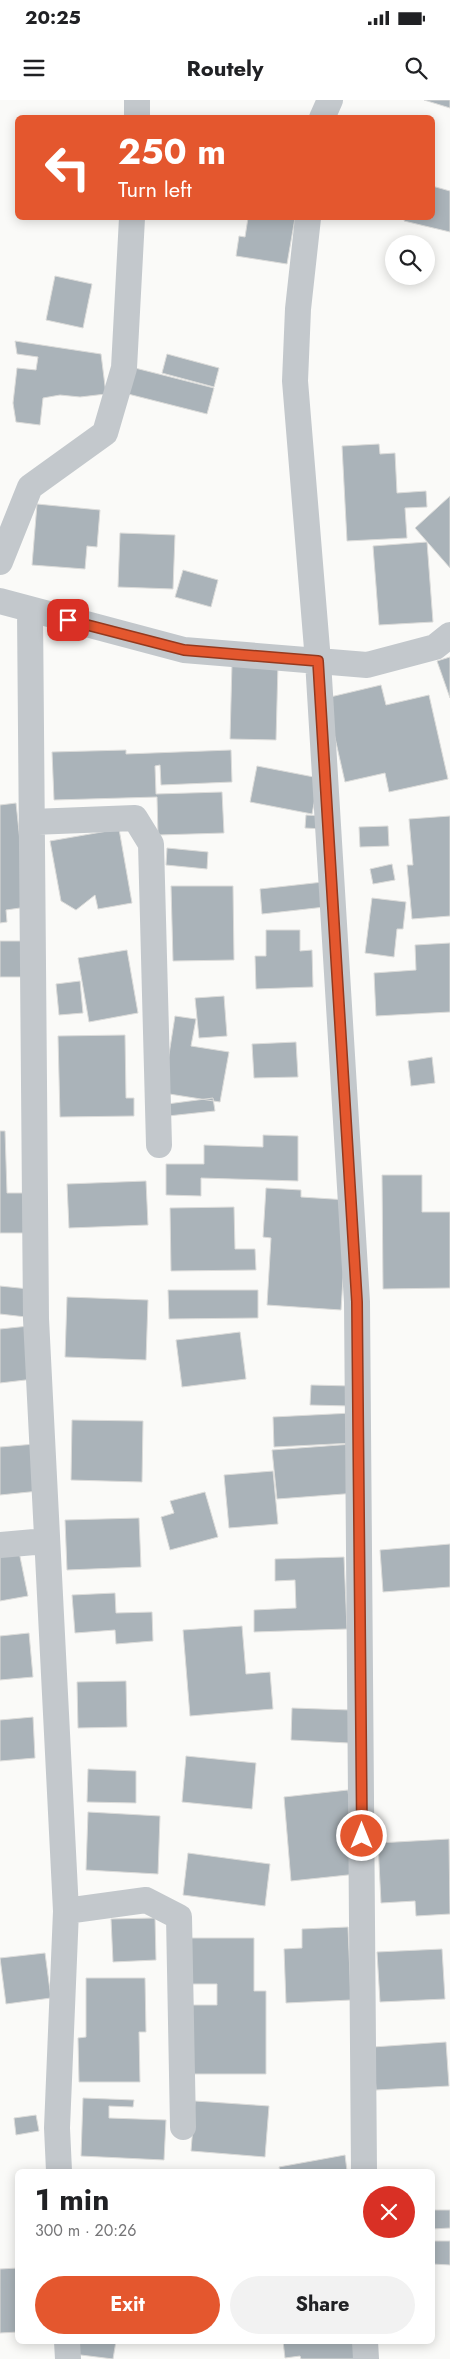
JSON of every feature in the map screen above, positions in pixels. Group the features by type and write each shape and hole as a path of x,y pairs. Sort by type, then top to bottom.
{"street":[{"path":"136,115 137,100"},
{"path":"323,115 330,100"},
{"path":"0,562 30,488 105,433 124,368 132,220"},
{"path":"308,220 298,309 295,381 318,661 357,1302 364,2169"},
{"path":"0,601 30,611 184,650 367,665 435,647 450,635"},
{"path":"30,611 36,1319 66,1911 57,2128 59,2169"},
{"path":"32,822 135,818 151,844 159,1145"},
{"path":"0,1545 46,1541"},
{"path":"66,1911 146,1900 179,1917 184,2127"},
{"path":"67,2344 68,2359"},
{"path":"366,2344 366,2359"}],"building":[{"path":"424,100 450,100 450,108"},
{"path":"435,187 450,191 450,232 404,221 435,220"},
{"path":"248,220 295,220 287,264 236,256 239,236 245,237"},
{"path":"55,276 92,284 83,328 46,320"},
{"path":"15,341 101,354 106,394 80,397 60,395 43,398 40,425 16,422 13,403 17,368 36,370 38,357 17,354"},
{"path":"167,354 219,368 214,387 162,373"},
{"path":"135,368 214,388 207,414 128,394"},
{"path":"379,444 380,454 395,453 397,493 426,491 427,507 405,508 407,538 347,541 342,446"},
{"path":"450,496 450,568 415,528"},
{"path":"37,504 100,510 97,547 87,546 85,569 32,565"},
{"path":"120,533 175,535 173,589 118,587"},
{"path":"427,542 433,622 379,625 373,546"},
{"path":"183,570 218,580 211,607 175,597"},
{"path":"450,657 450,698 437,661"},
{"path":"232,663 278,664 276,740 230,739"},
{"path":"381,685 386,705 429,695 448,779 389,792 385,773 345,782 326,698"},
{"path":"126,750 126,754 231,750 232,782 161,785 160,765 155,766 156,794 222,792 224,833 158,835 157,797 54,800 52,752"},
{"path":"257,766 319,778 312,814 250,802"},
{"path":"16,803 27,907 6,910 7,922 0,923 0,805"},
{"path":"306,815 324,816 323,829 305,828"},
{"path":"450,816 450,916 412,919 407,865 413,865 409,819"},
{"path":"388,826 389,846 360,847 359,827"},
{"path":"119,829 132,903 98,909 95,895 76,910 61,901 50,841"},
{"path":"167,848 208,852 207,869 166,865"},
{"path":"392,864 395,880 373,884 370,869"},
{"path":"323,882 325,907 262,914 260,889"},
{"path":"171,886 233,886 234,960 173,961"},
{"path":"372,898 406,902 403,929 397,929 394,957 365,953"},
{"path":"266,930 300,930 300,951 312,950 313,987 256,989 255,956 266,956"},
{"path":"0,941 22,941 22,977 0,977"},
{"path":"450,943 450,1012 376,1016 374,973 416,970 415,945"},
{"path":"127,950 138,1013 89,1022 78,958"},
{"path":"80,981 83,1013 59,1015 56,984"},
{"path":"224,996 227,1036 199,1038 195,998"},
{"path":"175,1016 196,1019 191,1046 229,1052 220,1102 163,1093"},
{"path":"125,1035 126,1098 134,1098 134,1116 60,1117 58,1036"},
{"path":"296,1042 298,1077 254,1078 252,1044"},
{"path":"432,1057 435,1083 411,1086 408,1061"},
{"path":"213,1098 215,1111 168,1116 167,1104"},
{"path":"0,1131 5,1131 7,1193 27,1193 28,1233 0,1233"},
{"path":"263,1135 298,1136 298,1181 201,1178 201,1196 166,1195 166,1164 204,1164 204,1145 263,1147"},
{"path":"382,1175 422,1175 422,1212 450,1212 450,1288 383,1289"},
{"path":"146,1181 148,1225 69,1228 67,1184"},
{"path":"266,1188 301,1190 301,1197 348,1200 341,1310 267,1305 271,1238 263,1237"},
{"path":"234,1207 235,1249 255,1249 256,1270 171,1271 170,1208"},
{"path":"0,1286 29,1289 26,1317 0,1314"},
{"path":"168,1290 258,1290 258,1318 169,1319"},
{"path":"67,1297 148,1300 146,1360 65,1357"},
{"path":"29,1326 34,1379 0,1383 0,1329"},
{"path":"240,1332 246,1379 182,1387 176,1340"},
{"path":"311,1385 351,1386 350,1406 310,1405"},
{"path":"352,1413 354,1443 274,1447 273,1417"},
{"path":"72,1420 143,1421 142,1482 71,1480"},
{"path":"35,1444 39,1491 0,1495 0,1447"},
{"path":"353,1444 357,1493 277,1499 272,1450"},
{"path":"273,1471 278,1524 229,1528 224,1475"},
{"path":"205,1492 218,1537 170,1550 161,1517 174,1513 170,1501"},
{"path":"139,1518 141,1567 67,1570 65,1520"},
{"path":"450,1544 450,1587 383,1592 380,1550"},
{"path":"18,1547 28,1596 0,1601 0,1551"},
{"path":"344,1557 347,1629 254,1632 254,1610 296,1608 295,1580 275,1581 275,1559"},
{"path":"115,1593 116,1613 152,1612 153,1641 116,1644 115,1630 75,1633 72,1595"},
{"path":"242,1626 246,1674 270,1672 273,1709 190,1716 183,1630"},
{"path":"29,1633 33,1677 0,1680 0,1636"},
{"path":"126,1681 127,1727 78,1728 77,1682"},
{"path":"292,1708 350,1710 349,1743 291,1740"},
{"path":"33,1717 35,1758 0,1761 0,1720"},
{"path":"186,1756 256,1763 252,1809 182,1802"},
{"path":"88,1769 136,1771 136,1803 87,1802"},
{"path":"348,1790 357,1874 291,1881 284,1797"},
{"path":"88,1812 160,1816 158,1874 86,1870"},
{"path":"449,1839 450,1914 416,1916 415,1901 381,1903 378,1843"},
{"path":"188,1853 270,1864 265,1906 183,1895"},
{"path":"155,1918 156,1960 113,1962 111,1919"},
{"path":"348,1927 351,2000 286,2003 284,1949 302,1948 302,1929"},
{"path":"184,1938 254,1938 254,1991 266,1991 266,2074 187,2074 187,2005 217,2005 217,1984 185,1984"},
{"path":"442,1949 445,1999 380,2002 377,1952"},
{"path":"45,1953 51,1998 6,2004 0,1958"},
{"path":"86,1978 145,1978 146,2032 139,2032 140,2082 79,2082 78,2038 86,2037"},
{"path":"446,2042 449,2086 376,2090 373,2047"},
{"path":"83,2098 134,2100 133,2107 109,2106 109,2118 166,2120 164,2160 81,2156"},
{"path":"195,2101 269,2106 265,2157 191,2151"},
{"path":"36,2115 39,2131 16,2135 14,2118"},
{"path":"345,2155 347,2169 280,2169 279,2167"},
{"path":"435,2210 450,2210 450,2228 435,2229"},
{"path":"435,2241 450,2241 450,2265 435,2264"},
{"path":"15,2268 15,2332 0,2333 0,2269"},
{"path":"75,2344 116,2344 113,2359 73,2354"},
{"path":"283,2344 353,2344 355,2359 301,2359 300,2356 285,2358"}],"route":[{"path":"68,620 184,650 318,661 357,1302 362,1836"}]}
